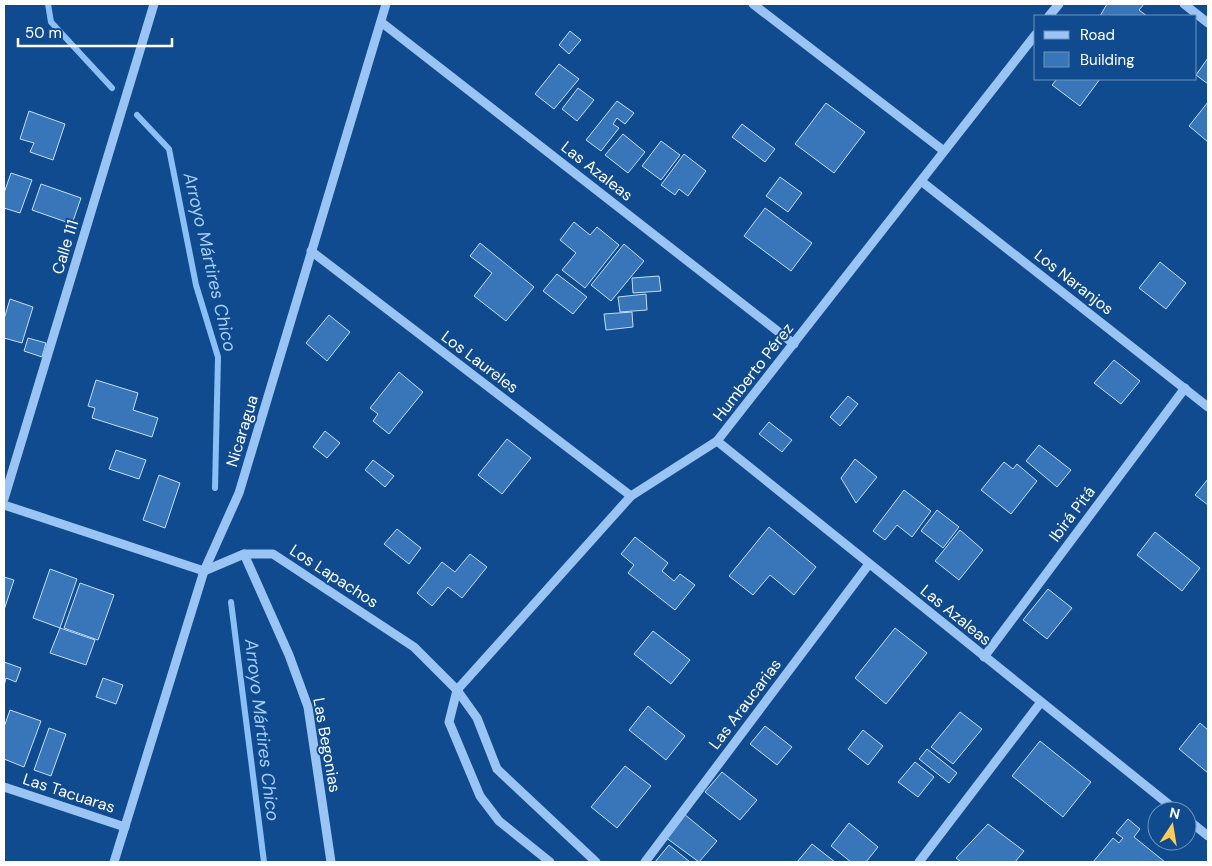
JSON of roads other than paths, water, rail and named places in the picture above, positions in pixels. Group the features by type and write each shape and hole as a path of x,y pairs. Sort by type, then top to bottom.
{"street":[{"name":"Calle 111","path":"4,500 154,4"},
{"name":"Nicaragua","path":"114,862 204,572 239,493 386,4"},
{"path":"753,4 944,151"},
{"path":"1050,15 1059,4"},
{"path":"1184,4 1208,22"},
{"name":"Las Azaleas","path":"381,22 794,344"},
{"name":"Humberto Pérez","path":"457,690 631,496 717,442 1034,37"},
{"name":"Los Naranjos","path":"920,181 1208,407"},
{"name":"Los Laureles","path":"312,251 631,496"},
{"name":"Ibirá Pitá","path":"984,657 1185,388"},
{"name":"Las Azaleas","path":"717,442 1165,801"},
{"path":"4,505 204,572"},
{"name":"Los Lapachos","path":"204,572 244,554 273,554 414,647 457,690 477,718 497,769 596,862"},
{"name":"Las Begonias","path":"244,554 290,655 308,707 331,862"},
{"name":"Las Araucarias","path":"644,862 869,564"},
{"path":"457,690 449,722 480,796 499,820 550,862"},
{"path":"919,862 1041,702"},
{"name":"Las Tacuaras","path":"4,787 125,827"},
{"path":"1197,827 1208,836"}],"waterway":[{"name":"Arroyo Mártires Chico","path":"48,4 51,22 112,88"},
{"name":"Arroyo Mártires Chico","path":"137,115 169,149 196,285 218,357 215,488"},
{"name":"Arroyo Mártires Chico","path":"231,602 264,862"}]}
